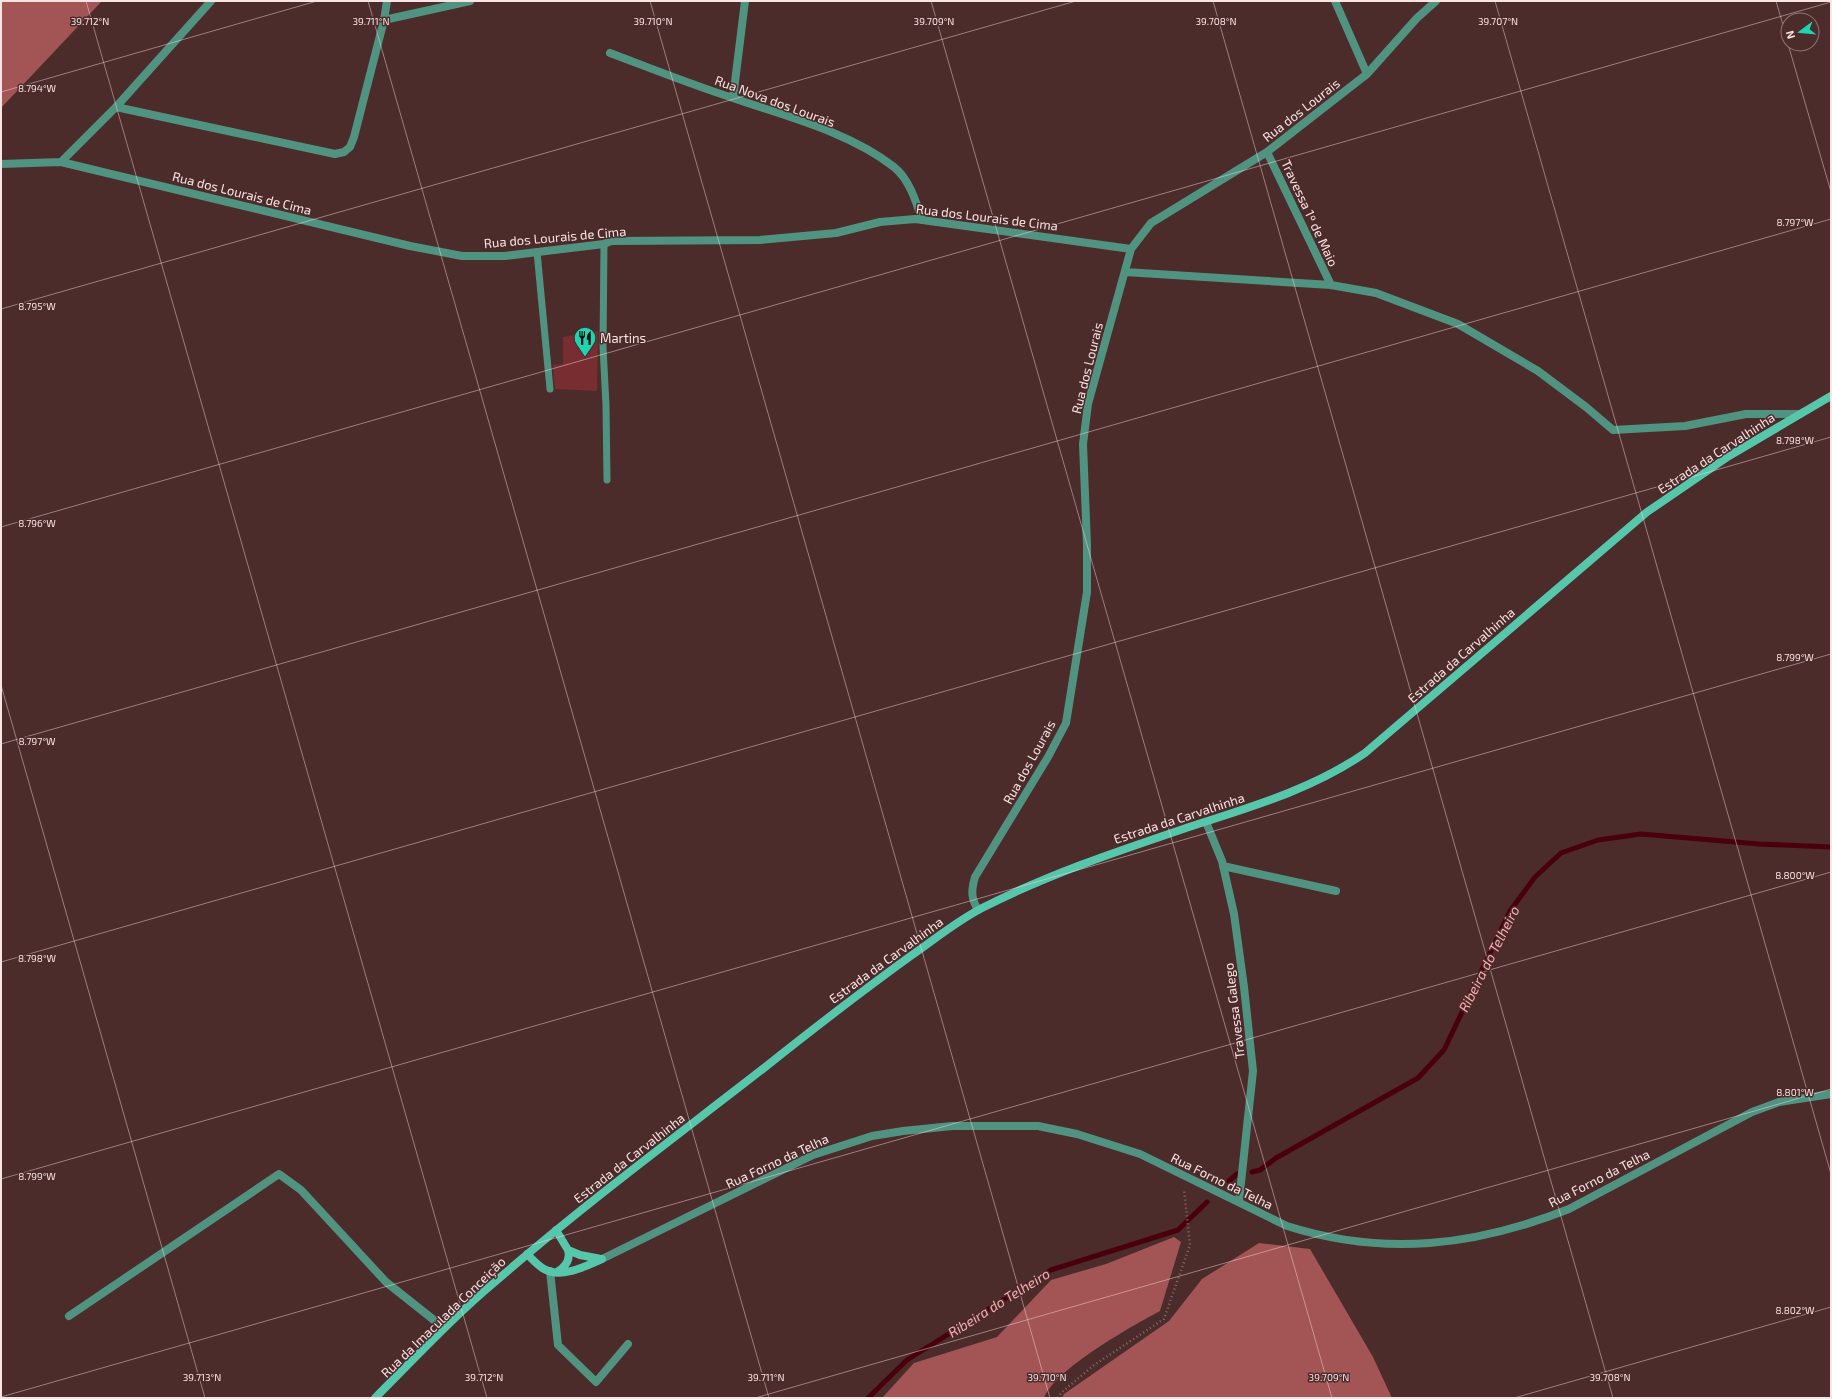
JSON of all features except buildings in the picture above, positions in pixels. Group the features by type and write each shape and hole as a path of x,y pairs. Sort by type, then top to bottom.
{"main road":[{"name":"Estrada da Carvalhinha","path":"527,1254 859,993 978,910 1027,886 1065,870 1305,787 1365,753 1647,512 1729,456 1831,396"},
{"path":"527,1254 544,1270 553,1272 565,1266 568,1261 568,1250 556,1230"},
{"path":"568,1250 580,1255 602,1259"},
{"name":"Rua da Imaculada Conceição","path":"375,1398 444,1328 527,1254"},
{"name":"Rua Forno da Telha","path":"553,1272 571,1271 602,1259"}],"street":[{"path":"61,162 116,107 211,1"},
{"path":"116,107 335,154 344,152 354,137 384,20 387,1"},
{"path":"384,20 470,1"},
{"path":"733,98 745,1"},
{"path":"1335,1 1367,74"},
{"name":"Rua dos Lourais","path":"978,910 972,899 972,889 976,877 1048,757 1066,723 1087,592 1083,444 1086,417 1088,404 1131,249 1151,223 1267,152 1367,74 1417,18 1436,1"},
{"name":"Rua Nova dos Lourais","path":"610,53 733,98 788,115 858,145 895,168 913,193 922,220"},
{"name":"Travessa 1º de Maio","path":"1267,152 1331,286"},
{"name":"Rua dos Lourais de Cima","path":"1,164 61,162 402,244 462,256 505,256 604,244 611,241 760,240 836,233 880,222 922,220 1131,249"},
{"path":"1125,272 1331,286 1376,293 1458,324 1538,371 1586,406 1613,430 1685,426 1746,414 1800,414"},
{"name":"Travessa Galego","path":"1206,822 1223,866 1234,914 1253,1071 1239,1201"},
{"path":"1223,866 1336,891"},
{"name":"Rua Forno da Telha","path":"602,1259 813,1155 872,1136 952,1126 1038,1126 1108,1143 1140,1154 1239,1201 1287,1226 1343,1240 1369,1244 1407,1245 1478,1236 1539,1221 1569,1209 1752,1112 1779,1102 1831,1094"},
{"path":"69,1316 279,1174 301,1190 386,1282 444,1328"},
{"path":"553,1272 558,1345 596,1382 628,1344"}],"lane":[{"path":"604,244 603,347 606,405 607,480"},
{"path":"536,252 550,389"}],"path":[{"path":"1058,1398 1061,1393 1094,1365 1164,1319 1190,1245 1182,1174"}],"shaded area":[{"path":"1,1 102,1 1,108"},
{"path":"1174,1237 1181,1242 1160,1311 1114,1337 1078,1362 1063,1374 1051,1387 1044,1398 882,1398 914,1363 997,1337 1051,1280 1106,1264"},
{"path":"1259,1243 1310,1249 1373,1357 1392,1398 1062,1398 1064,1394 1169,1321 1202,1279"}],"waterway":[{"name":"Ribeira do Telheiro","path":"1252,1172 1260,1170 1276,1158 1418,1078 1444,1050 1510,911 1535,877 1561,853 1598,840 1641,834 1759,844 1831,847"},
{"name":"Ribeira do Telheiro","path":"1229,1181 1237,1174"},
{"name":"Ribeira do Telheiro","path":"868,1398 907,1360 1051,1270 1178,1230 1207,1202"}],"place":[{"name":"Martins","path":"585,358"}]}
